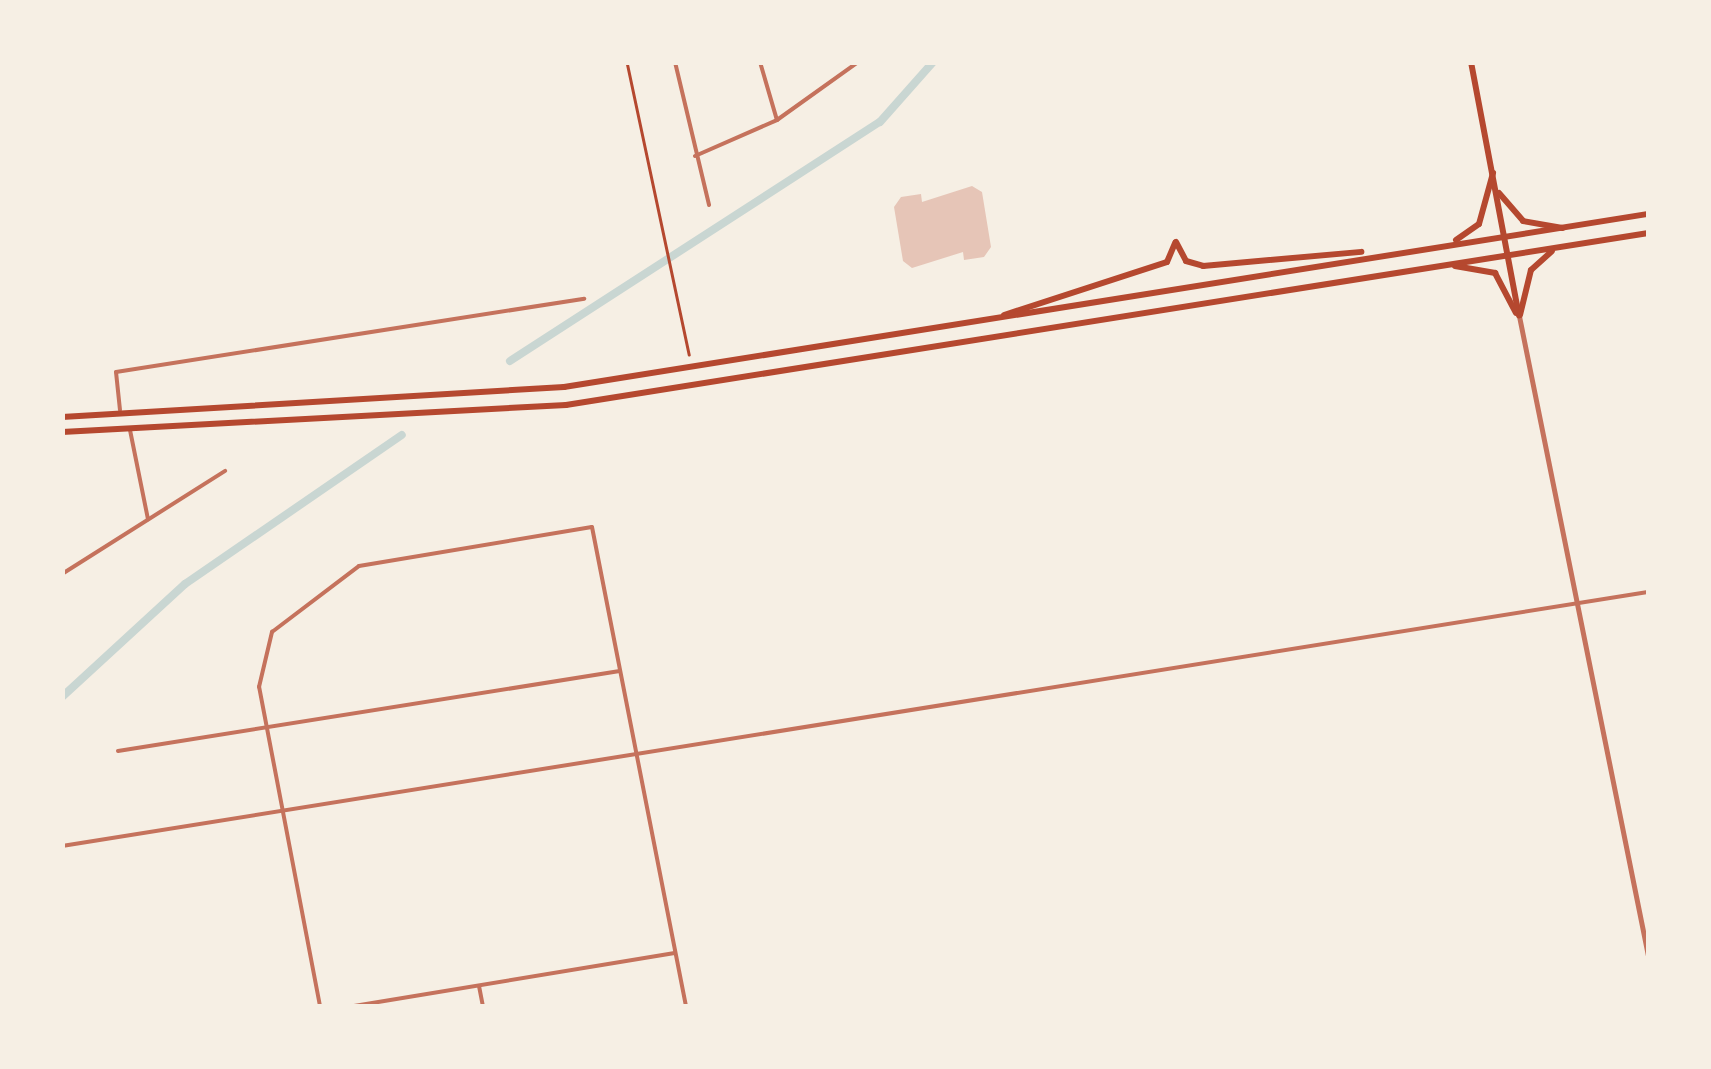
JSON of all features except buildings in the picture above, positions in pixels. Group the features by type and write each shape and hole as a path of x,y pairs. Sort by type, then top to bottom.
{"main road":[{"path":"1471,62 1519,316"},
{"path":"1493,173 1519,218 1563,228"},
{"path":"1452,242 1479,224 1493,173"},
{"path":"62,417 120,410 544,389 995,319 1380,253 1648,214"},
{"path":"62,432 566,405 1648,233"},
{"path":"995,319 1167,262 1176,242 1186,261 1203,266 1380,253"},
{"path":"1519,316 1532,267 1561,247"},
{"path":"1449,264 1496,273 1519,316"}],"street":[{"path":"675,62 709,204"},
{"path":"760,62 777,120"},
{"path":"695,156 777,120 858,62"},
{"path":"120,410 116,372 584,299"},
{"path":"1519,316 1648,956"},
{"path":"130,426 148,519"},
{"path":"62,574 225,472"},
{"path":"320,1006 265,727 259,679 268,640 293,608 344,573 592,527 686,1006"},
{"path":"62,846 1648,592"},
{"path":"118,751 620,671"},
{"path":"354,1006 675,953"},
{"path":"479,986 483,1006"}],"path":[{"path":"628,62 689,354"}],"waterway":[{"path":"510,361 880,122 933,62"},
{"path":"62,697 185,584 402,435"}]}
